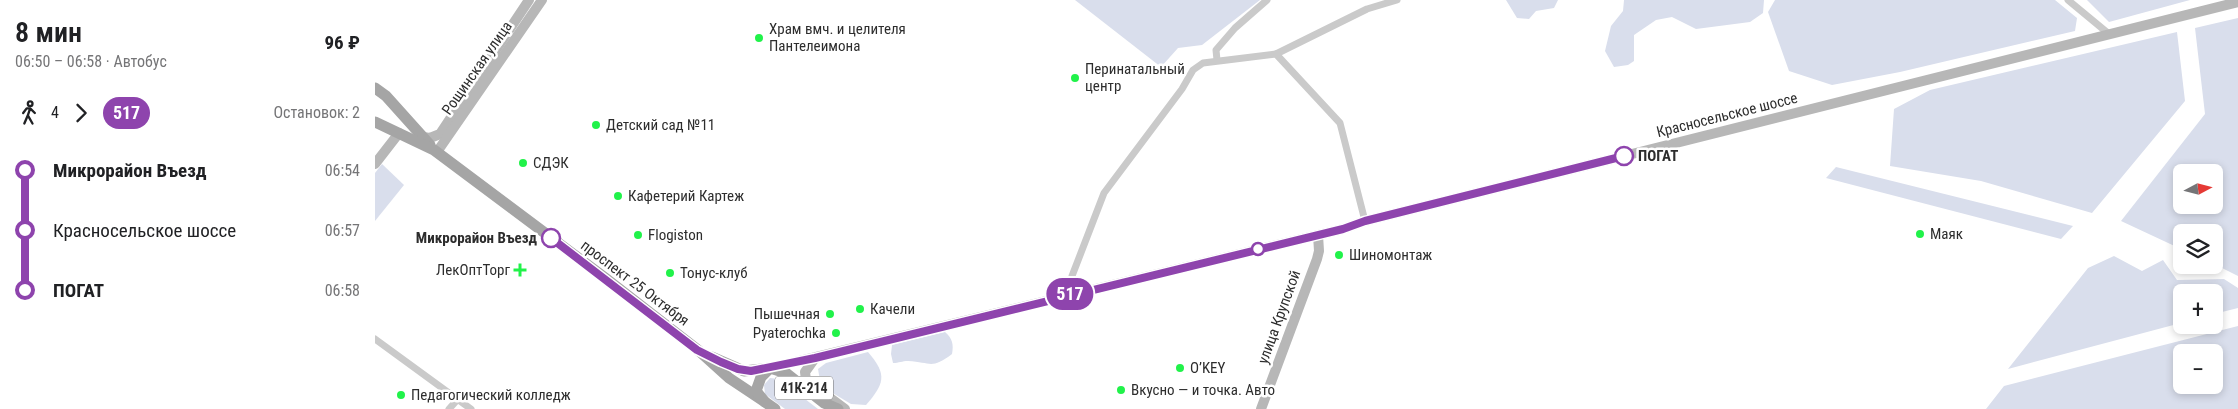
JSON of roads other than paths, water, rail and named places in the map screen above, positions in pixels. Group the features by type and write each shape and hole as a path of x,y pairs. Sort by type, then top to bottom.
{"main road":[{"name":"Рощинская улица","path":"423,137 430,138 440,134 529,0"},
{"name":"Рощинская улица","path":"436,151 542,0"},
{"name":"Красносельское шоссе","path":"770,368 1318,235 1365,221 2238,2"},
{"name":"проспект 25 Октября","path":"375,88 395,106 436,151 697,350 729,378 770,406"},
{"path":"380,124 394,124 398,118 395,106"},
{"path":"375,164 399,133 402,118 395,106"},
{"name":"проспект 25 Октября","path":"380,124 436,151"},
{"name":"улица Крупской","path":"1261,409 1317,259 1319,251 1318,235"},
{"name":"проспект 25 Октября","path":"697,350 744,371 770,368"},
{"path":"815,358 805,372 806,380 845,409"},
{"path":"770,368 761,377 756,387 757,394 770,406"},
{"name":"41К-214","path":"770,368 786,373 825,403 837,409"}],"street":[{"path":"1217,60 1216,50 1222,42 1267,0"},
{"path":"1073,294 1072,276 1103,193 1182,89 1193,70 1203,63 1217,60 1275,54 1367,9 1397,0"},
{"path":"2068,0 2109,34"},
{"path":"1275,54 1340,123 1365,221"},
{"path":"375,339 471,409"},
{"path":"449,409 457,399"}],"place":[{"name":"Храм вмч. и целителя Пантелеимона","path":"759,38"},
{"name":"Перинатальный центр","path":"1075,78"},
{"name":"Детский сад №11","path":"596,125"},
{"name":"ПОГАТ","path":"1624,156"},
{"name":"СДЭК","path":"523,163"},
{"name":"Кафетерий Картеж","path":"618,196"},
{"name":"Маяк","path":"1920,234"},
{"name":"Flogiston","path":"638,235"},
{"name":"Микрорайон Въезд","path":"551,238"},
{"name":"Шиномонтаж","path":"1339,255"},
{"name":"ЛекОптТорг","path":"520,270"},
{"name":"Тонус-клуб","path":"670,273"},
{"name":"Качели","path":"860,309"},
{"name":"Пышечная","path":"830,314"},
{"name":"Pyaterochka","path":"836,333"},
{"name":"O’KEY","path":"1180,368"},
{"name":"Вкусно — и точка. Авто","path":"1121,390"},
{"name":"Педагогический колледж","path":"401,395"}]}
